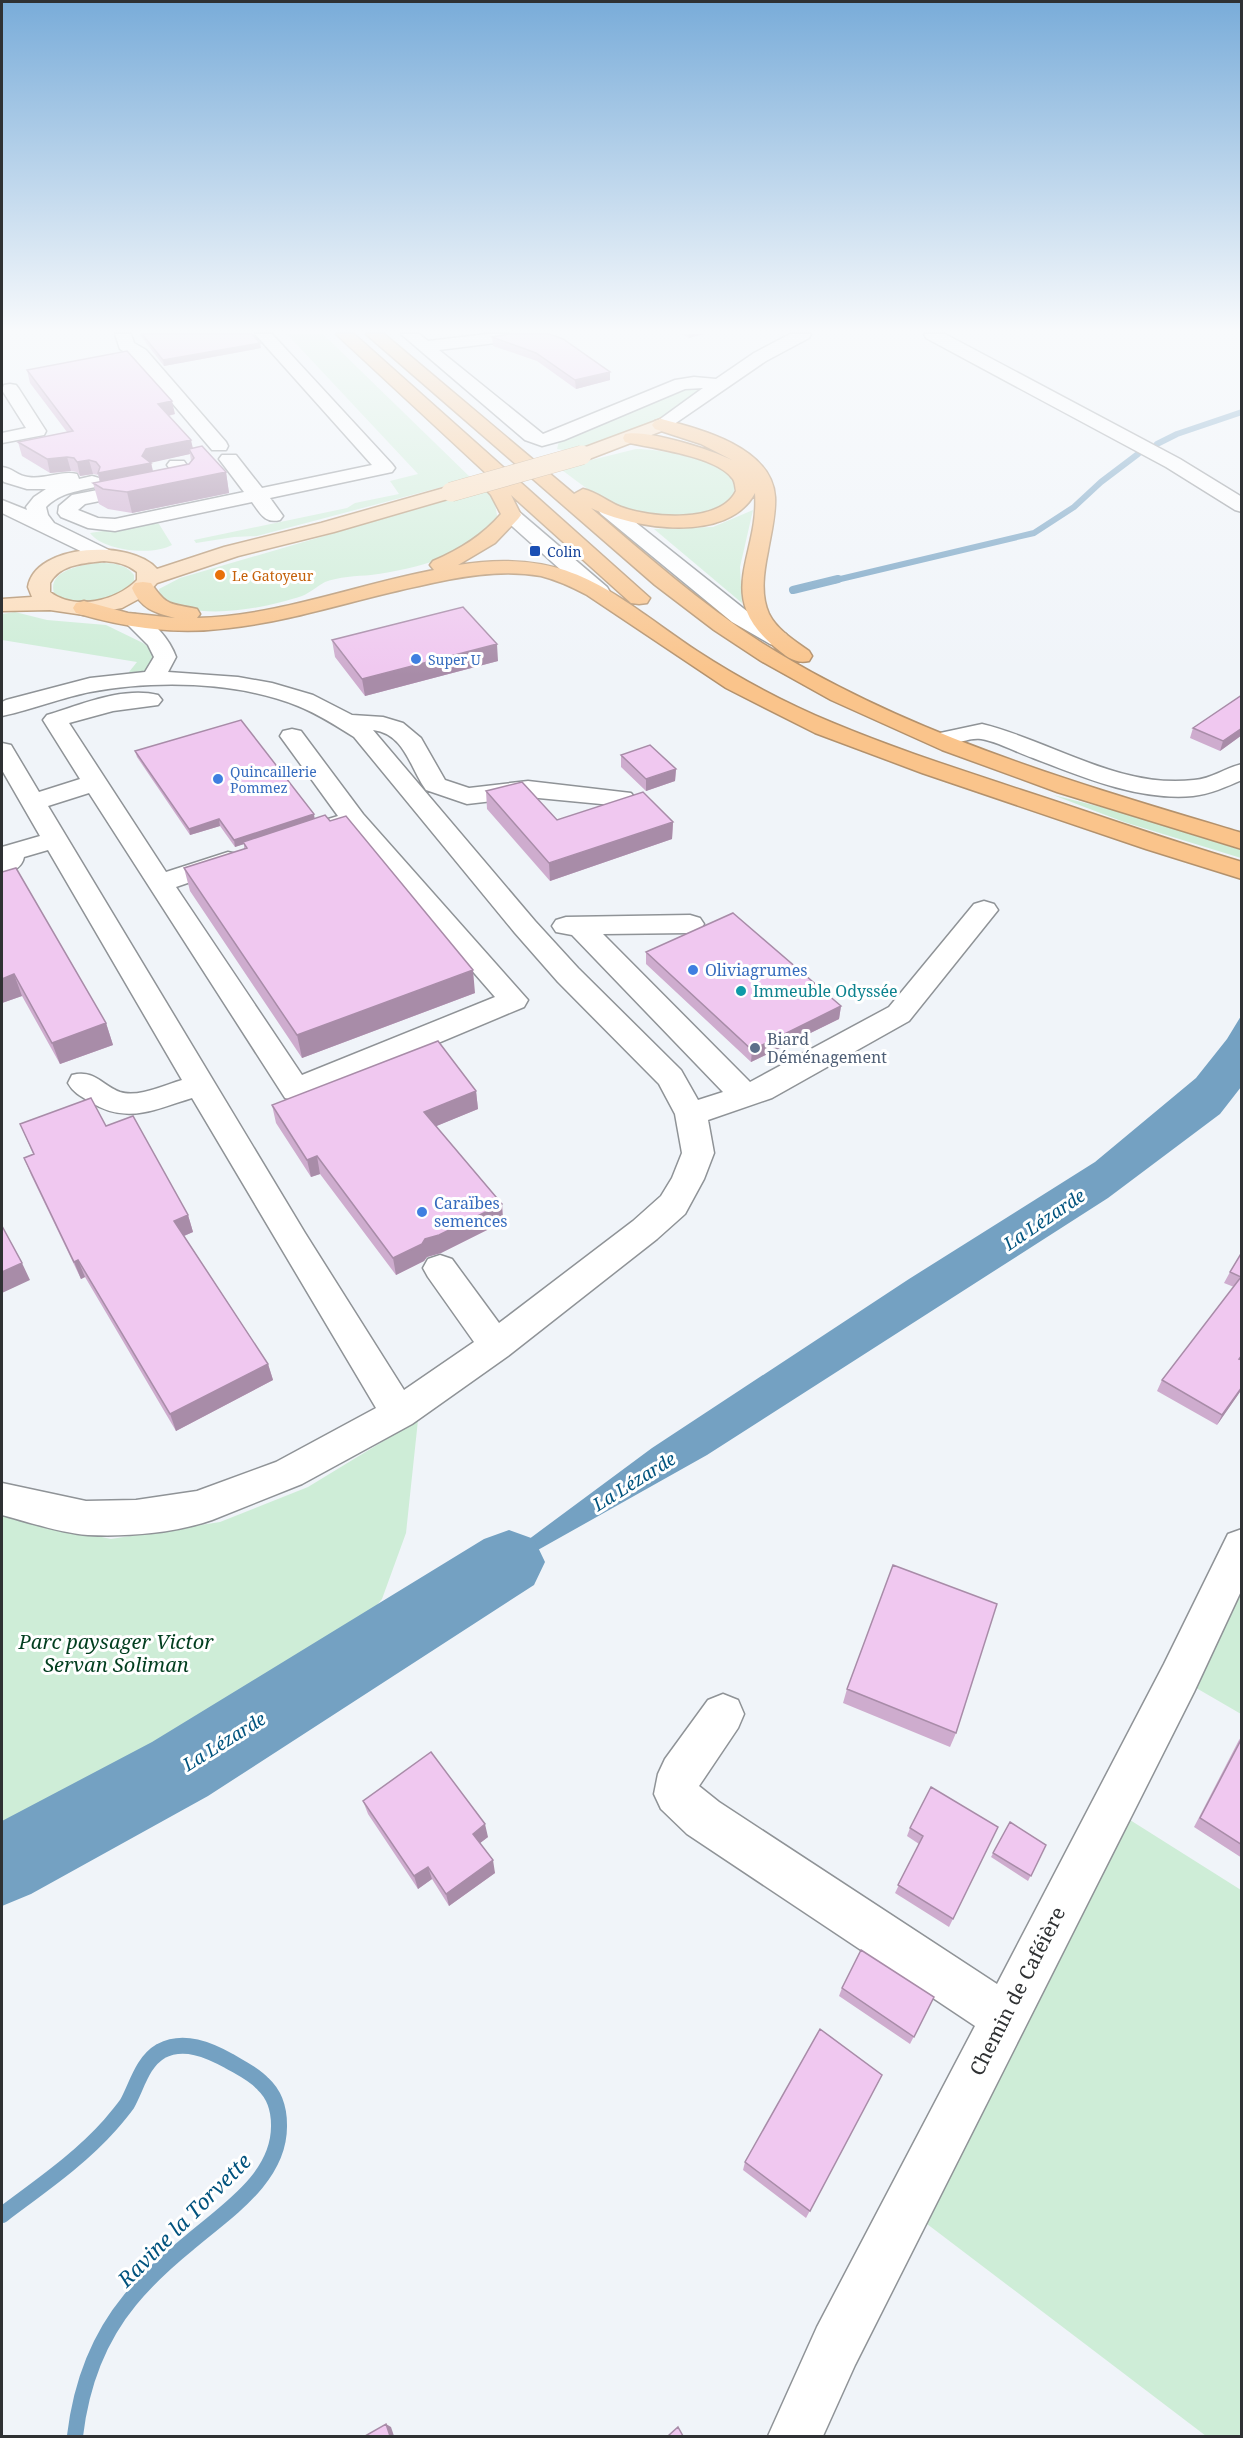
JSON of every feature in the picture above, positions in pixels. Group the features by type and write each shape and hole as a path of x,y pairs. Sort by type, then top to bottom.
{"highway":[{"path":"146,584 145,597 157,606 174,612 208,615 246,610 444,564 473,550 494,536 511,515 500,492 453,448"},
{"path":"469,448 662,617 754,679 820,716 958,777"},
{"path":"508,448 634,556 712,619 784,666 868,708 992,761 1230,838"},
{"path":"518,448 586,497 608,510 651,521 675,523 696,520 722,513 741,502 746,491 741,476 721,463 679,448"},
{"path":"720,448 736,454 750,464 765,482 765,509 754,565 753,594 757,610 778,639 802,657 992,761"},
{"path":"84,608 115,618 173,625 239,619 460,571 490,568 542,570 568,577 599,592 672,644 746,690 797,716 870,747 1242,871"}],"main road":[{"path":"2,605 54,603 84,608 118,602 146,584 231,551 327,528 603,448"},
{"path":"2,595 73,560 104,555 129,558 231,551"},
{"path":"129,558 141,563 148,571 146,584"},
{"path":"47,573 38,585 45,599 54,603"}],"street":[{"path":"7,448 9,453 2,480 3,508 50,555 47,573"},
{"path":"211,448 257,495 273,516"},
{"path":"171,462 186,478 79,499 69,506 68,513 95,524 115,525 385,468 367,448"},
{"path":"1145,448 1242,506"},
{"path":"2,480 10,478 44,489 78,485 171,462 216,454"},
{"path":"44,489 106,471"},
{"path":"44,489 36,507 38,516 49,530"},
{"path":"3,508 104,555"},
{"path":"608,510 740,617 778,639"},
{"path":"511,515 599,592"},
{"path":"135,621 162,648 165,657 153,680"},
{"path":"2,709 101,684 187,679 238,684 290,697 349,723 362,732 568,975 670,1077 691,1114 698,1153 688,1179 673,1205 585,1278 451,1379 399,1413 289,1473 198,1508 136,1517 86,1518 2,1499"},
{"path":"203,702 135,700 55,720 296,1090 514,1000 354,819 292,736"},
{"path":"349,723 374,721 398,728 410,739 435,785 467,796 528,789 622,798"},
{"path":"950,738 982,732 1081,768 1132,783 1170,788 1194,789 1242,771"},
{"path":"2,750 294,1242 399,1413"},
{"path":"33,802 94,783"},
{"path":"311,833 354,819"},
{"path":"5,852 55,840"},
{"path":"160,883 246,854"},
{"path":"691,1114 761,1090 899,1014 984,910"},
{"path":"525,927 690,924"},
{"path":"579,926 744,1095"},
{"path":"83,1083 115,1103 135,1104 201,1085"},
{"path":"440,1268 496,1346"},
{"name":"Chemin de Caféière","path":"795,2436 842,2336 1179,1678 1242,1546"},
{"path":"723,1714 680,1774 676,1794 703,1818 1004,2017"}],"green space":[{"path":"393,448 440,448 472,479 257,536 196,543 194,540 347,508 355,503 399,494 390,481 418,474"},
{"path":"557,448 588,448 575,450"},
{"path":"636,449 660,451 707,462 730,477 734,486 732,497 710,510 694,514 660,516 637,514 616,507 559,468"},
{"path":"488,488 494,498 498,521 469,544 423,565 330,580 302,596 249,609 192,610 160,598 159,589 180,578"},
{"path":"753,510 740,567 742,603 654,529 713,527"},
{"path":"159,524 172,545 153,550 129,550 106,544 90,533"},
{"path":"97,563 122,566 134,575 134,581 118,595 96,602 73,601 54,593 53,585 60,574 83,565"},
{"path":"15,612 47,620 106,625 143,643 156,653 156,661 145,673 131,674 129,672 137,662 2,640 2,614"},
{"path":"1053,795 1113,810 1241,850 1241,858 1124,822"},
{"name":"Parc paysager Victor Servan Soliman","path":"418,1420 406,1533 382,1599 352,1634 302,1670 180,1746 35,1830 2,1844 2,1516 111,1539 220,1522 308,1487"},
{"path":"1241,1546 1241,1714 1179,1678"},
{"path":"1111,1808 1241,1890 1241,2436 1206,2436 906,2208"}],"water":[{"path":"1241,1016 1241,1087 1220,1114 1108,1198 707,1455 440,1605 652,1448 909,1279 1095,1162 1196,1078 1227,1039"}],"building":[{"path":"28,448 152,448 146,449 142,456 151,463 98,473 100,467 96,462 89,460 77,462 74,458 67,457 47,459"},
{"path":"204,448 226,472 127,492 103,489 93,483 189,464 194,458 189,449"},
{"path":"463,607 497,644 362,679 332,640"},
{"path":"1242,695 1242,728 1223,741 1193,728"},
{"name":"Quincaillerie Pommez","path":"241,720 314,814 234,840 219,819 189,829 135,751"},
{"path":"650,745 676,769 646,779 621,755"},
{"path":"522,782 557,820 643,792 673,822 549,863 486,791"},
{"path":"325,815 330,821 346,816 473,970 297,1035 184,868 247,848 243,842"},
{"path":"16,868 106,1023 52,1043 14,974 2,979 2,872"},
{"name":"Immeuble Odyssée","path":"733,913 841,1006 752,1050 646,952"},
{"path":"438,1041 476,1091 424,1112 502,1204 439,1235 425,1239 422,1244 393,1258 317,1156 307,1160 272,1105"},
{"path":"91,1098 106,1126 133,1116 188,1215 174,1221 268,1364 170,1414 78,1260 74,1262 24,1158 34,1154 20,1124"},
{"path":"2,1226 22,1263 2,1272"},
{"path":"1242,1252 1242,1355 1239,1359 1242,1360 1242,1387 1222,1415 1162,1380 1241,1277 1230,1272"},
{"path":"893,1565 997,1604 956,1733 847,1689"},
{"path":"1242,1738 1242,1845 1200,1818"},
{"path":"431,1752 485,1824 473,1834 493,1860 446,1894 428,1867 414,1876 363,1801"},
{"path":"931,1787 998,1827 953,1919 898,1885 923,1836 910,1828"},
{"path":"1010,1822 1046,1845 1031,1876 993,1853"},
{"path":"861,1950 934,1997 914,2037 842,1988"},
{"path":"820,2029 882,2075 810,2211 745,2162"},
{"path":"386,2424 390,2436 365,2436"},
{"path":"678,2427 683,2436 668,2436"}],"waterway":[{"path":"832,581 1034,533 1074,507 1101,482 1138,454"},
{"path":"793,590 838,579"},
{"name":"La Lézarde","path":"2,1865 180,1769 509,1562"},
{"name":"Ravine la Torvette","path":"2,2215 58,2173 98,2138 127,2104 149,2061 161,2051 187,2046 213,2053 256,2077 271,2093 276,2103 279,2125 277,2144 260,2177 234,2206 158,2270 118,2315 108,2331 86,2381 75,2436"}],"place":[{"name":"Colin","path":"535,551"},
{"name":"Le Gatoyeur","path":"220,575"},
{"name":"Super U","path":"416,659"},
{"name":"Quincaillerie Pommez","path":"218,779"},
{"name":"Oliviagrumes","path":"693,970"},
{"name":"Immeuble Odyssée","path":"741,991"},
{"name":"Biard Déménagement","path":"755,1048"},
{"name":"Caraïbes semences","path":"422,1212"}]}
